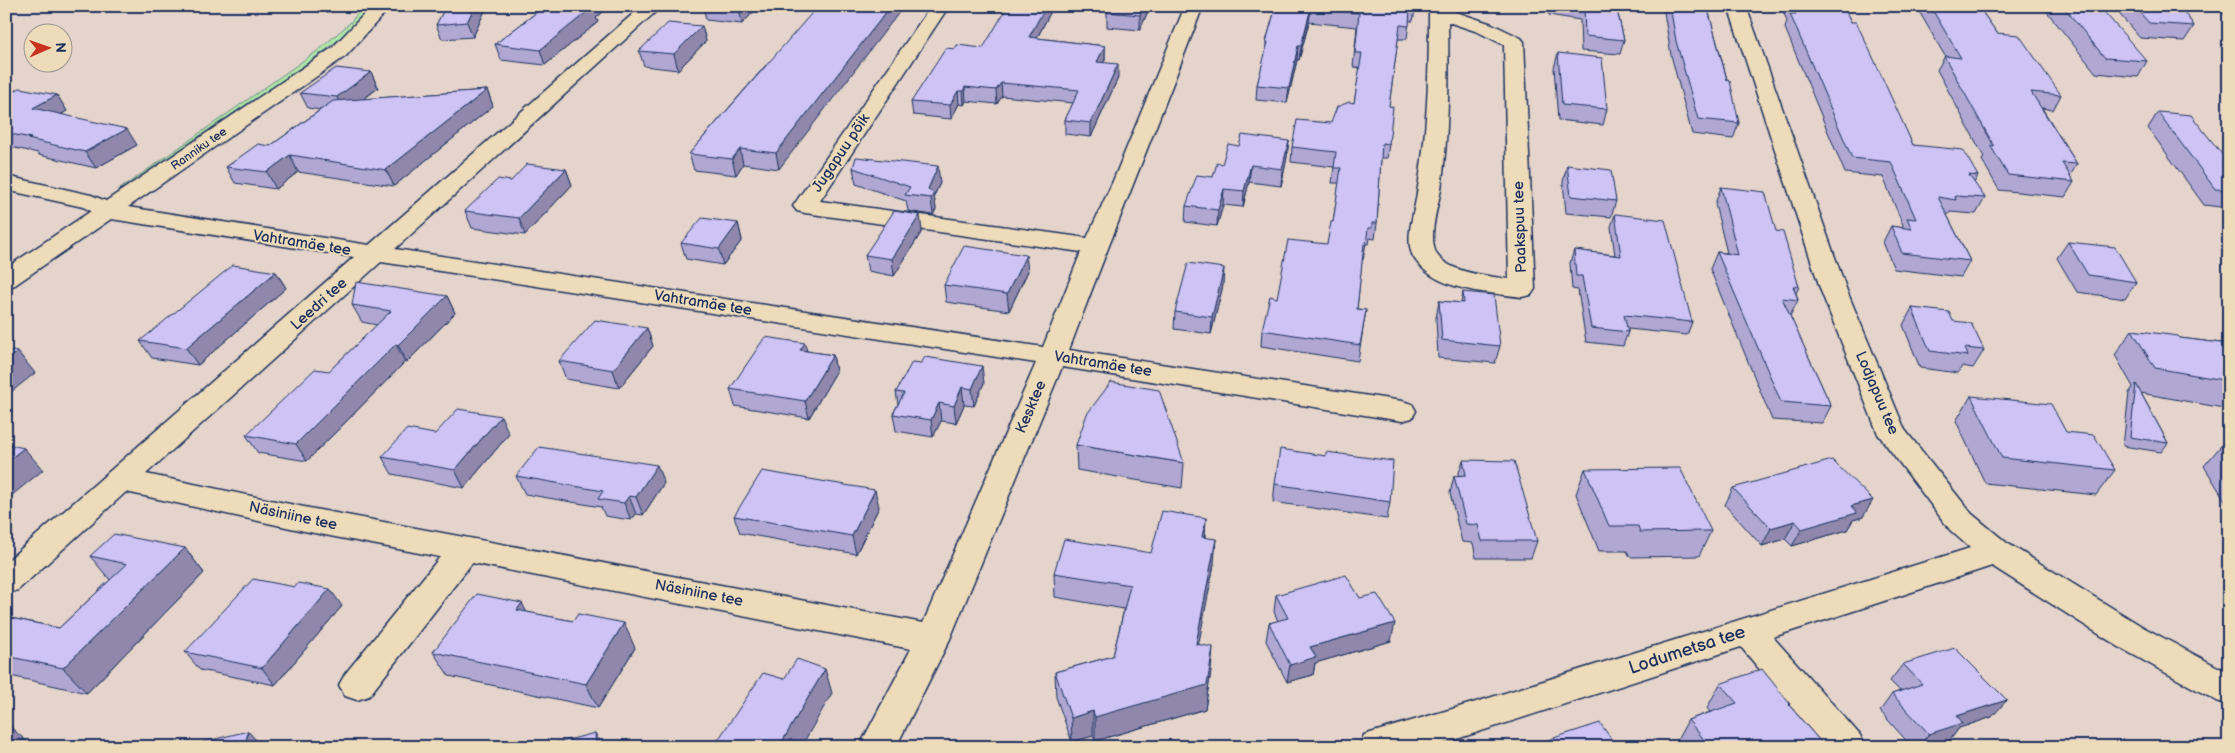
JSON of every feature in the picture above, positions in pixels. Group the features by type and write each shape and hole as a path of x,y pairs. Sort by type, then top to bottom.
{"street":[{"name":"Ranniku tee","path":"6,280 339,52 382,6"},
{"name":"Leedri tee","path":"6,582 653,6"},
{"name":"Jugapuu põik","path":"940,6 805,206 1095,247"},
{"name":"Kesktee","path":"877,747 933,639 1052,356 1194,6"},
{"name":"Paakspuu tee","path":"1439,6 1449,16 1485,28 1514,42 1522,289 1462,280 1441,270 1425,256 1421,238 1435,156 1439,98 1439,6"},
{"name":"Lodjapuu tee","path":"1737,6 1834,291 1892,434 1961,522 1996,552 2131,637 2229,690"},
{"name":"Vahtramäe tee","path":"6,183 91,202 108,211 374,254 1052,356 1402,412"},
{"name":"Näsiniine tee","path":"121,480 309,520 933,639"},
{"path":"357,685 465,549"},
{"name":"Lodumetsa tee","path":"1377,747 1476,718 1996,552"},
{"path":"1747,631 1847,747"}],"green space":[{"path":"363,6 371,6 350,30 326,50 135,183 117,191 320,49 351,22"}],"building":[{"path":"446,6 475,6 467,22 436,25"},
{"path":"545,6 593,7 540,50 495,44"},
{"path":"712,6 742,6 739,9"},
{"path":"818,6 891,6 776,153 740,149 732,159 689,154"},
{"path":"1008,6 1046,6 1029,37 1105,46 1097,62 1118,64 1091,123 1065,120 1079,90 1001,83 996,90 965,87 963,91 958,91 950,105 911,102 946,48 955,49 957,45 983,48"},
{"path":"1110,6 1144,6 1140,15 1107,12"},
{"path":"1276,6 1416,6 1415,8 1410,7 1409,26 1400,25 1389,106 1393,107 1389,144 1382,143 1377,223 1372,223 1372,228 1368,228 1366,245 1364,244 1357,309 1366,310 1360,345 1262,330 1270,296 1277,298 1288,240 1327,244 1331,222 1333,222 1341,168 1334,168 1336,152 1292,147 1297,120 1331,123 1337,107 1349,102 1354,103 1362,53 1355,53 1359,13 1311,8 1301,46 1298,46 1289,88 1257,85"},
{"path":"1584,6 1616,6 1624,40 1585,36"},
{"path":"1670,6 1707,6 1727,80 1730,81 1739,123 1698,119 1676,41"},
{"path":"1793,6 1843,6 1851,22 1856,22 1913,145 1963,150 1978,176 1969,175 1985,198 1955,196 1956,200 1938,197 1970,261 1902,253 1891,226 1912,229 1907,218 1916,219 1891,162 1852,158 1790,14 1796,14"},
{"path":"1930,6 1978,6 1997,33 2019,35 2061,95 2031,92 2077,164 2062,163 2074,182 2008,175 1990,145 1994,146 1944,56 1961,58"},
{"path":"2063,6 2099,6 2147,61 2105,58"},
{"path":"2134,6 2180,6 2194,26 2149,23"},
{"path":"668,23 702,26 674,54 639,51"},
{"path":"1558,53 1602,58 1607,109 1562,105"},
{"path":"336,68 371,72 337,97 300,93"},
{"path":"20,88 57,95 33,108 127,129 85,152 6,133 6,95"},
{"path":"487,90 386,170 290,155 267,172 226,167 258,144 270,146 333,101"},
{"path":"2158,112 2191,115 2229,163 2229,190 2215,189"},
{"path":"1242,135 1289,141 1282,169 1251,165 1244,191 1224,189 1218,210 1186,206 1197,175 1213,177 1217,163 1222,164 1228,144 1239,146"},
{"path":"856,157 938,166 928,189 934,193 931,198 905,195 910,187 853,168"},
{"path":"527,164 566,169 519,218 465,211 498,179 511,181"},
{"path":"1567,165 1611,170 1616,201 1571,196"},
{"path":"1721,187 1765,192 1776,231 1783,232 1799,287 1793,286 1798,300 1782,298 1831,406 1781,402 1717,252 1738,255"},
{"path":"894,211 920,215 892,259 865,255"},
{"path":"1615,214 1665,220 1692,322 1624,315 1628,332 1591,328 1582,276 1576,276 1574,250 1621,256"},
{"path":"702,218 738,223 719,249 681,243"},
{"path":"2068,242 2115,247 2136,282 2088,275"},
{"path":"964,246 1026,255 1007,294 944,285"},
{"path":"1188,263 1224,268 1212,317 1175,312"},
{"path":"233,265 276,272 186,348 140,341"},
{"path":"356,282 447,296 296,444 246,435 315,369 329,371 391,311 352,305"},
{"path":"1463,292 1494,295 1500,346 1442,340 1439,301 1464,303"},
{"path":"1912,308 1949,312 1953,321 1971,323 1984,350 1965,348 1968,356 1930,351"},
{"path":"595,320 647,328 613,370 559,361"},
{"path":"2132,330 2229,344 2229,381 2155,368"},
{"path":"765,337 805,343 800,350 833,355 805,401 730,389"},
{"path":"6,350 18,352 6,360"},
{"path":"925,357 982,366 972,389 962,387 954,406 939,403 931,420 893,414 904,393 896,392 912,362 921,363"},
{"path":"1111,382 1159,390 1184,463 1076,445 1087,414"},
{"path":"2136,384 2168,443 2130,437"},
{"path":"1971,396 2051,404 2066,432 2094,435 2115,470 2002,458"},
{"path":"458,409 501,416 455,470 382,457 407,429 435,434"},
{"path":"6,444 24,448 6,462"},
{"path":"539,447 657,465 636,497 629,496 624,503 598,499 603,491 516,476"},
{"path":"1280,449 1326,456 1326,452 1393,461 1390,502 1275,484"},
{"path":"1463,460 1514,461 1537,541 1482,541 1478,525 1466,524 1454,476 1466,475"},
{"path":"1832,460 1873,500 1851,506 1857,513 1802,529 1795,521 1771,528 1733,488"},
{"path":"1680,468 1711,531 1640,532 1638,526 1609,526 1585,469"},
{"path":"762,471 875,490 852,536 734,516"},
{"path":"1162,511 1206,518 1202,537 1216,539 1196,644 1213,647 1207,685 1095,717 1093,711 1071,718 1055,672 1113,656 1130,585 1054,573 1064,539 1151,553"},
{"path":"114,534 185,548 63,668 6,656 6,617 59,628 127,564 90,556"},
{"path":"1346,575 1360,598 1377,594 1395,623 1310,647 1316,657 1290,665 1269,623 1288,618 1276,595"},
{"path":"253,579 295,587 298,583 330,589 262,668 185,652"},
{"path":"477,594 522,603 517,610 573,621 578,614 624,623 586,684 433,652"},
{"path":"1955,648 2007,700 1957,716 1963,723 1929,734 1892,694 1922,684 1903,664"},
{"path":"797,659 825,669 779,747 692,747 718,740 763,673 784,679"},
{"path":"1762,669 1789,705 1825,747 1710,747 1688,720 1737,703 1720,684"},
{"path":"1600,723 1617,747 1526,747"},
{"path":"248,731 245,747 183,747"},
{"path":"595,733 596,747 541,747"}],"railway":[{"path":"2218,6 2229,17"}]}
